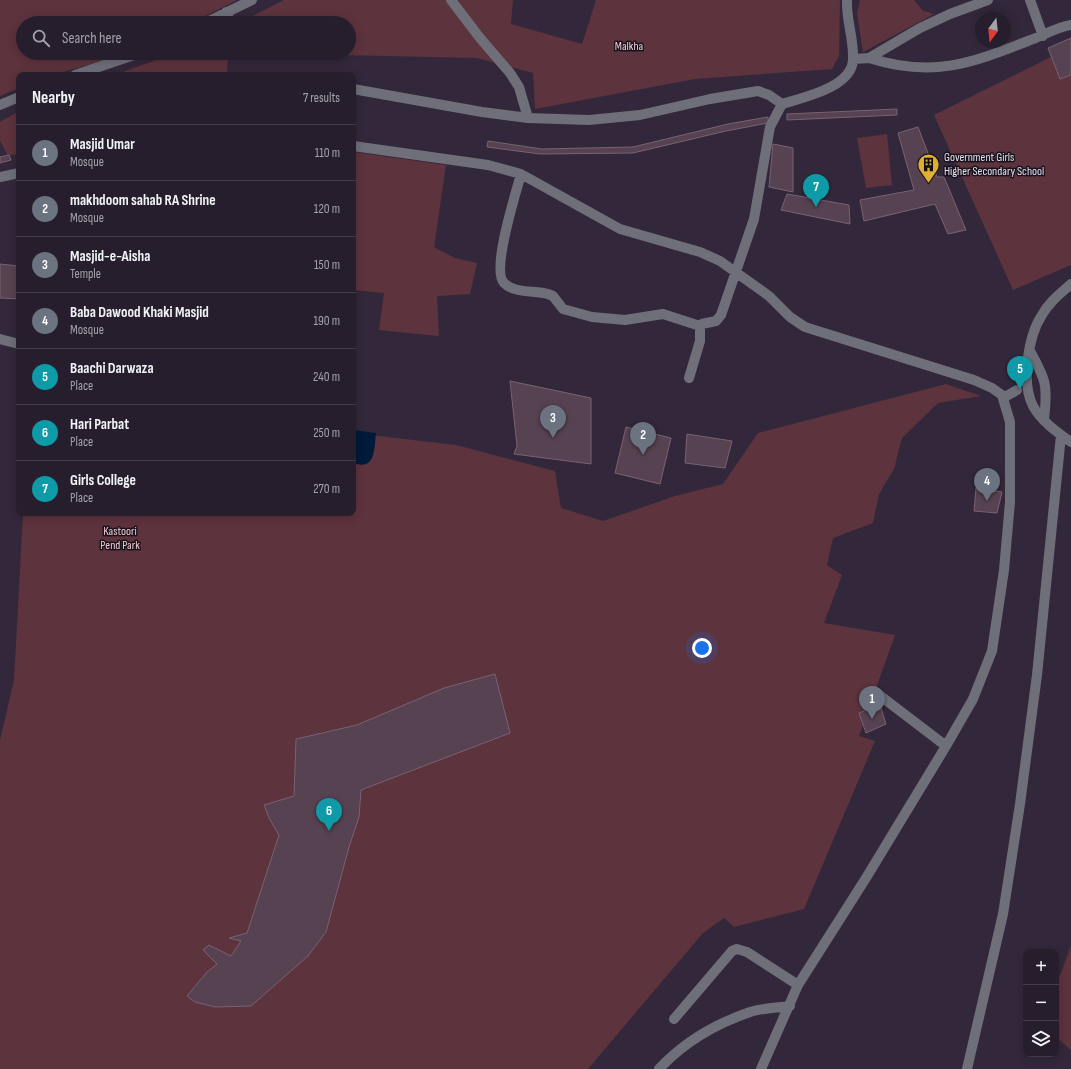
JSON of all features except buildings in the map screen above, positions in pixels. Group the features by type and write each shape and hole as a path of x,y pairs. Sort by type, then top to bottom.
{"street":[{"path":"218,16 252,0"},
{"path":"451,0 480,38 510,73 519,87 528,118"},
{"path":"521,174 509,216 500,266 501,278 505,283 518,290 548,294 553,296 563,309 592,317 625,320 663,314 700,326 702,324 713,322 719,318 754,218 770,127 782,104 838,84 850,71 854,60 847,0"},
{"path":"869,58 920,28 950,14 988,0"},
{"path":"1030,0 1043,36"},
{"path":"226,12 228,16"},
{"path":"854,60 869,58 908,68 941,68 982,59 1071,25"},
{"path":"84,72 119,60"},
{"path":"356,90 445,106 528,118 589,120 616,119 710,99 758,91 769,95 782,104"},
{"path":"0,105 16,98"},
{"path":"356,146 488,165 521,174 620,229 700,252 720,261 769,296 790,317 805,327 974,380 992,388 1002,395 1010,422 1010,502 1004,570 992,651 973,699 946,746 866,878 798,985 761,1069"},
{"path":"0,177 16,174"},
{"path":"1003,398 1023,388 1027,376 1033,330 1052,300 1071,284"},
{"path":"690,378 700,341 700,326"},
{"path":"0,339 16,343"},
{"path":"1030,351 1044,378 1047,396 1044,419"},
{"path":"1023,388 1033,406 1044,419 1071,442"},
{"path":"967,1069 1003,914 1020,804 1037,675 1061,435"},
{"path":"874,691 946,746"},
{"path":"674,1019 732,951 737,949 747,952 798,985"},
{"path":"659,1069 695,1037 714,1026 751,1012 790,1006"}],"green space":[{"path":"0,0 237,0 206,16 16,16 16,60 106,60 63,72 16,72 16,89 0,96"},
{"name":"Malkha","path":"284,0 513,0 511,24 582,44 596,0 840,0 839,56 832,69 695,79 535,109 533,73 477,58 356,55 356,16 253,16"},
{"path":"860,0 914,0 923,11 934,14 863,52 857,13"},
{"path":"1051,57 1060,79 1071,75 1071,265 1013,290 934,115"},
{"path":"156,60 228,60 227,72 122,72"},
{"path":"16,113 16,155 8,156 0,141 0,122"},
{"path":"887,134 892,185 866,188 857,138"},
{"path":"356,152 446,165 434,247 455,258 477,263 470,294 437,296 439,336 379,330 384,293 356,290"},
{"name":"Kastoori Pend Park","path":"946,384 981,396 938,403 902,438 894,469 879,494 873,523 833,538 827,565 842,575 824,623 895,635 859,736 875,741 804,909 734,927 724,918 703,933 588,1069 0,1069 0,740 14,680 23,516 356,516 356,433 456,445 555,471 561,508 603,521 675,496 723,484 758,433"},
{"path":"1071,946 1071,1050 1059,1040 1059,978"}],"water":[{"path":"356,430 376,433 372,457 366,464 356,464"}],"place":[{"name":"Government Girls Higher Secondary School","path":"929,184"},
{"name":"Girls College","path":"816,207"},
{"name":"Baachi Darwaza","path":"1020,389"},
{"name":"Masjid-e-Aisha","path":"553,438"},
{"name":"makhdoom sahab RA Shrine","path":"643,455"},
{"name":"Baba Dawood Khaki Masjid","path":"987,501"},
{"name":"Masjid Umar","path":"872,719"},
{"name":"Hari Parbat","path":"329,831"}]}
